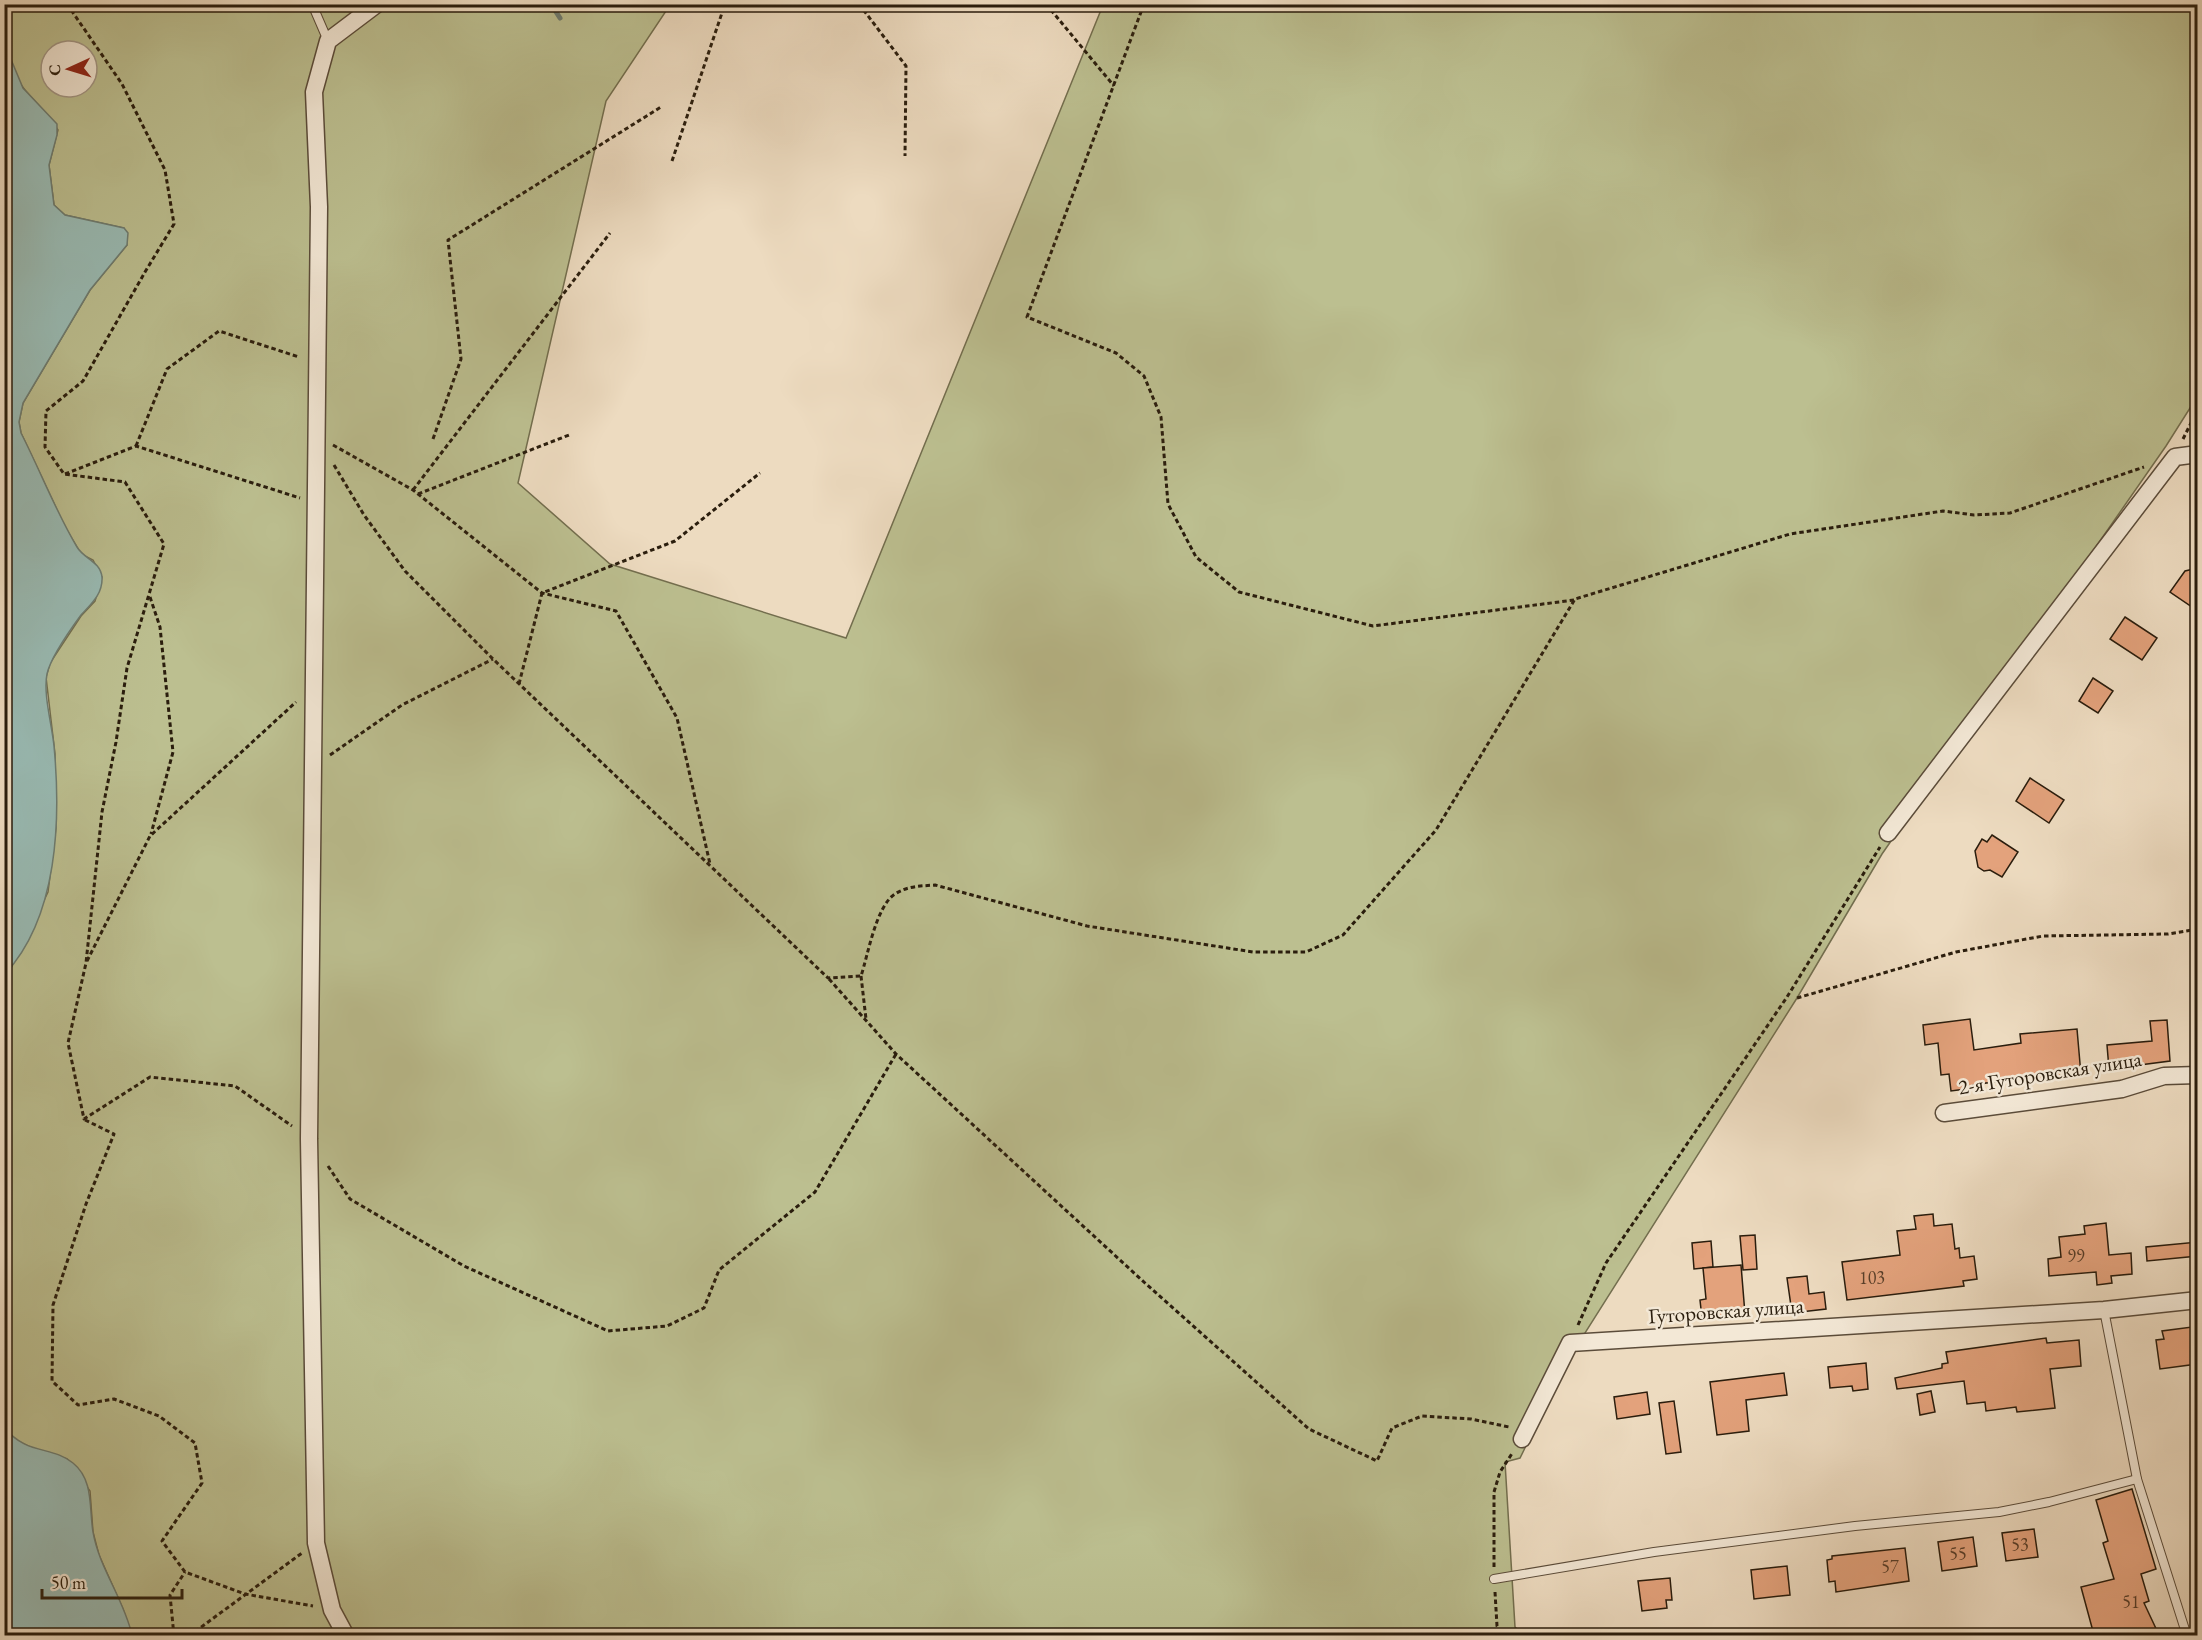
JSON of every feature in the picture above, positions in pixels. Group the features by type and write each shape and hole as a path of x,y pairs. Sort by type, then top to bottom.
{"street":[{"path":"346,1635 332,1610 316,1543 309,1139 319,207 314,92 328,41 377,4"},
{"path":"1888,833 2175,457 2198,454"},
{"name":"2-я Гуторовская улица","path":"1944,1113 2122,1089 2164,1076 2198,1075"},
{"name":"Гуторовская улица","path":"1570,1343 2104,1310 2198,1300"},
{"path":"1522,1439 1570,1343"}],"lane":[{"path":"312,4 328,41"},
{"path":"2104,1310 2137,1479 2187,1635"},
{"path":"1494,1579 1690,1548 1855,1526 1999,1512 2049,1502 2137,1479"}],"path":[{"path":"66,4 122,84 165,170 174,224 83,381 46,411 45,447 64,474 125,482 164,544 128,668 102,812 86,963 68,1043 84,1119"},
{"path":"672,161 725,4"},
{"path":"859,4 906,66 905,156"},
{"path":"1046,4 1114,86"},
{"path":"1144,4 1027,317 1116,353 1143,376 1161,417 1168,504 1196,557 1239,592 1373,626 1575,600 1790,534 1943,511 1974,515 2010,513 2175,457 2198,409"},
{"path":"433,440 461,359 448,240 661,108"},
{"path":"413,490 610,233"},
{"path":"136,446 167,369 219,331 317,363"},
{"path":"316,435 413,490 542,593 616,611 677,718 710,866"},
{"path":"418,494 569,435"},
{"path":"64,474 136,446 316,503"},
{"path":"334,465 364,514 405,571 493,659 828,978 896,1054 1145,1283 1309,1429 1377,1461 1392,1428 1422,1416 1471,1419 1508,1425 1522,1439 1500,1472 1494,1492 1494,1579 1497,1626 1504,1635"},
{"path":"542,593 675,541 760,473"},
{"path":"519,684 542,593"},
{"path":"86,963 150,836 173,752 160,627 149,596"},
{"path":"866,1020 861,976 880,915 893,895 915,886 935,885 1087,926 1253,952 1306,952 1343,935 1436,830 1575,600"},
{"path":"314,766 402,705 493,659"},
{"path":"150,836 315,686"},
{"path":"1570,1343 1606,1263 1787,997 1888,833"},
{"path":"1797,998 1956,952 2043,936 2168,934 2198,929"},
{"path":"828,978 861,976"},
{"path":"84,1119 150,1077 236,1086 309,1139 350,1198 464,1266 608,1331 667,1326 704,1308 719,1270 815,1192 896,1054"},
{"path":"84,1119 114,1134 86,1204 53,1305 52,1381 78,1405 114,1399 159,1416 195,1443 202,1483 162,1541 185,1572 245,1594 332,1610"},
{"path":"189,1635 316,1543"},
{"path":"174,1635 170,1595 185,1572"}],"green space":[{"path":"5,5 670,5 606,101 518,483 610,564 846,638 1103,5 2197,5 2197,397 2166,446 1882,854 1797,998 1571,1355 1520,1458 1505,1462 1515,1627 1523,1635 132,1635 99,1555 93,1532 90,1491 67,1459 34,1449 12,1438 5,1428 4,974 11,968 48,892 56,828 55,754 46,677 50,663 81,616 95,601 102,577 93,560 81,554 65,527 21,433 19,422 23,403 90,290 127,245 124,228 65,215 54,205 49,165 58,130 18,81 9,60"}],"water":[{"path":"5,45 23,88 57,124 57,135 49,165 54,205 65,215 124,228 128,233 127,245 90,290 23,403 19,422 21,433 69,533 80,551 98,567 102,583 92,603 61,643 47,674 47,700 54,746 57,805 52,866 46,896 36,925 23,951 5,974"},
{"path":"5,1428 13,1437 30,1446 57,1454 80,1470 88,1486 93,1532 100,1558 132,1635 5,1635"}],"building":[{"path":"2198,568 2198,611 2170,592 2185,571"},
{"path":"2125,617 2157,638 2142,660 2110,639"},
{"path":"2093,678 2113,691 2098,713 2079,701"},
{"path":"2030,778 2064,800 2049,823 2016,801"},
{"path":"1992,835 2018,852 2002,877 1990,870 1984,871 1978,867 1975,851 1982,839 1987,842"},
{"path":"1970,1019 1974,1050 2021,1043 2020,1034 2077,1029 2081,1075 2035,1080 2034,1076 1973,1085 1973,1088 1951,1091 1949,1074 1941,1075 1938,1043 1925,1045 1923,1025"},
{"path":"2167,1020 2170,1061 2109,1069 2107,1045 2152,1041 2150,1021"},
{"path":"1933,1214 1934,1226 1952,1224 1955,1249 1959,1248 1960,1258 1974,1256 1977,1279 1963,1281 1964,1286 1847,1300 1842,1262 1900,1255 1897,1231 1916,1229 1914,1216"},
{"path":"2106,1223 2109,1255 2131,1253 2132,1274 2111,1276 2112,1283 2097,1285 2096,1272 2049,1276 2048,1259 2061,1257 2059,1237 2085,1234 2084,1226"},
{"path":"1755,1235 1757,1269 1743,1270 1740,1236"},
{"path":"1711,1241 1713,1267 1694,1269 1692,1243"},
{"path":"2198,1242 2198,1256 2147,1261 2146,1247"},
{"path":"1741,1265 1745,1314 1702,1318 1700,1300 1706,1299 1703,1268"},
{"path":"1807,1276 1809,1294 1824,1292 1826,1309 1792,1313 1787,1278"},
{"path":"2192,1327 2197,1364 2160,1369 2156,1340 2164,1339 2162,1331"},
{"path":"2046,1338 2047,1343 2079,1340 2081,1366 2050,1369 2055,1408 2017,1412 2016,1407 1986,1411 1985,1402 1967,1404 1964,1381 1897,1389 1895,1378 1942,1368 1942,1364 1948,1363 1946,1352"},
{"path":"1866,1363 1868,1389 1853,1391 1852,1386 1830,1388 1828,1367"},
{"path":"1784,1373 1787,1395 1746,1400 1749,1431 1717,1435 1710,1382"},
{"path":"1931,1391 1935,1412 1920,1415 1917,1394"},
{"path":"1647,1392 1650,1414 1617,1419 1614,1397"},
{"path":"1674,1401 1681,1452 1666,1454 1659,1403"},
{"path":"2132,1489 2156,1569 2141,1574 2149,1601 2144,1603 2159,1635 2094,1635 2081,1587 2114,1579 2103,1543 2108,1541 2096,1500"},
{"path":"2034,1529 2038,1557 2006,1561 2002,1533"},
{"path":"1973,1537 1977,1566 1942,1571 1938,1542"},
{"path":"1905,1548 1909,1581 1836,1592 1835,1581 1829,1582 1827,1560 1832,1559 1832,1556"},
{"path":"1787,1566 1790,1595 1754,1599 1751,1570"},
{"path":"1670,1578 1672,1600 1666,1600 1667,1608 1642,1611 1638,1581"}],"waterway":[{"path":"551,4 560,18"}]}
